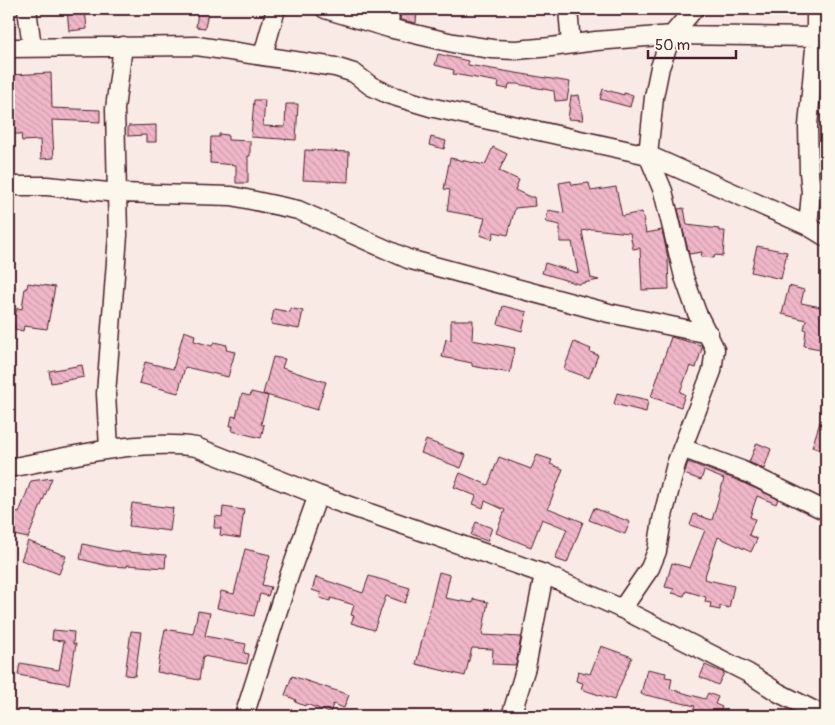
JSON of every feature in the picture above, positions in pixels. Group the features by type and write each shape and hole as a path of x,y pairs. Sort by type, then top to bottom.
{"street":[{"path":"27,9 32,47"},
{"path":"263,56 276,9"},
{"path":"325,9 389,28 453,43 492,49 516,50 672,36 821,39"},
{"path":"389,28 390,9"},
{"path":"568,9 571,44"},
{"path":"622,610 650,568 657,551 662,520 676,464 712,372 715,349 697,313 684,277 663,191 648,155 654,97 660,67 672,36 694,9"},
{"path":"808,226 811,193 808,126 821,39 816,9"},
{"path":"109,450 106,394 118,235 115,109 123,46"},
{"path":"9,48 197,46 335,67 354,74 371,86 390,95 430,107 648,155 808,226 826,237"},
{"path":"9,186 47,186 118,193 232,196 298,210 408,259 609,313 708,334"},
{"path":"9,468 109,450 177,444 196,447 318,495 544,574 622,610 748,673 779,693 825,716"},
{"path":"682,448 741,470 826,511"},
{"path":"244,716 289,576 318,495"},
{"path":"511,716 526,667 544,574"}],"building":[{"path":"67,9 85,9 87,29 69,31"},
{"path":"198,11 208,12 205,28 196,27"},
{"path":"401,11 417,11 416,23 400,20"},
{"path":"438,54 468,61 468,65 570,82 567,100 555,101 554,91 517,84 509,84 508,89 498,87 499,82 453,74 454,70 435,65"},
{"path":"51,73 52,108 100,110 100,122 52,120 54,158 41,159 40,140 22,141 21,134 9,134 9,75"},
{"path":"603,89 624,95 624,93 633,95 630,107 600,99"},
{"path":"579,95 583,120 568,119 571,96"},
{"path":"254,100 265,100 263,126 285,127 286,104 298,104 296,140 251,137"},
{"path":"156,125 156,142 146,142 146,135 128,136 128,126"},
{"path":"219,134 228,135 228,140 250,141 248,183 236,183 236,165 210,163 211,137 219,137"},
{"path":"431,137 446,141 444,149 429,145"},
{"path":"493,147 507,154 499,171 519,180 515,190 534,197 535,206 515,208 508,235 494,232 492,239 480,235 485,218 447,211 450,190 444,189 450,158 485,165"},
{"path":"305,150 349,152 348,182 303,180"},
{"path":"571,181 572,185 589,183 591,191 616,187 622,216 642,212 646,233 662,230 668,258 669,289 642,290 640,248 633,249 630,233 592,229 582,231 591,278 599,280 578,284 542,273 545,263 578,273 572,242 560,242 560,225 546,222 548,210 564,213 559,183"},
{"path":"684,208 687,225 725,231 723,256 715,255 714,258 701,257 702,252 689,254 678,209"},
{"path":"757,246 787,252 781,279 751,272"},
{"path":"28,283 55,287 47,329 24,326 23,331 15,329 15,325 9,324 9,312 16,313 17,308 22,309 25,288 27,288"},
{"path":"789,286 804,290 801,303 826,308 826,350 804,346 806,320 782,314"},
{"path":"503,306 527,312 522,331 498,324"},
{"path":"290,308 303,311 299,329 271,324 274,309 290,312"},
{"path":"451,320 473,320 472,340 515,348 510,373 472,366 472,363 442,357 446,339 451,340"},
{"path":"184,331 195,335 194,341 212,346 214,342 227,345 226,350 235,352 228,377 185,367 178,393 139,383 145,362 173,369"},
{"path":"671,337 701,345 702,348 696,368 690,366 680,392 685,394 681,407 651,397"},
{"path":"574,342 591,349 590,352 598,355 589,378 564,369"},
{"path":"273,357 285,359 282,368 326,382 317,410 263,394"},
{"path":"82,365 84,377 51,383 49,371"},
{"path":"251,392 268,396 261,424 264,425 261,438 232,431 233,426 230,426 232,416 236,417 242,394 250,396"},
{"path":"617,393 648,400 646,412 614,404"},
{"path":"824,410 826,410 826,452 812,447"},
{"path":"426,440 466,455 461,468 421,453"},
{"path":"757,443 771,449 764,469 749,462"},
{"path":"537,455 552,460 550,464 563,469 548,508 583,522 567,563 555,559 567,529 542,519 531,547 496,533 505,510 485,501 483,508 473,504 476,496 454,487 460,473 488,485 499,457 531,469"},
{"path":"688,462 737,480 778,499 776,504 757,496 750,517 755,519 749,535 757,539 751,552 718,537 704,579 734,586 729,608 720,606 720,610 710,608 711,603 705,602 706,597 686,591 684,596 672,593 674,589 665,587 672,563 690,568 705,530 690,525 694,514 712,520 724,479 704,471 701,480 684,474"},
{"path":"52,478 28,538 9,534 9,508 19,513 31,481"},
{"path":"132,503 173,508 170,531 129,526"},
{"path":"223,507 244,510 240,538 220,535 221,528 214,528 215,516 222,517"},
{"path":"594,508 630,522 625,534 589,520"},
{"path":"476,522 492,528 487,541 471,535"},
{"path":"28,541 66,556 59,574 21,560"},
{"path":"83,544 114,551 166,555 165,568 127,565 127,567 108,566 80,559"},
{"path":"245,549 270,555 262,585 271,587 268,596 260,594 254,616 217,608 221,591 234,594"},
{"path":"439,572 450,575 445,598 473,603 473,599 488,602 482,635 521,637 516,665 492,664 493,649 472,648 465,676 416,664"},
{"path":"369,576 410,588 405,603 386,596 374,630 351,623 354,616 351,615 354,605 331,598 330,601 320,598 321,593 312,590 316,577 363,593"},
{"path":"198,611 210,613 205,636 246,644 244,653 249,654 247,664 203,656 199,680 157,672 165,629 193,634"},
{"path":"53,630 74,632 73,644 76,644 69,684 18,675 20,663 59,670 64,641 52,640"},
{"path":"131,631 141,632 135,676 125,675"},
{"path":"601,646 632,657 614,700 581,689 583,683 576,681 578,671 590,674"},
{"path":"705,665 724,673 718,685 700,677"},
{"path":"647,669 666,673 665,677 672,678 670,689 705,699 708,693 718,697 715,704 722,707 718,716 691,716 695,706 641,694"},
{"path":"292,676 349,695 344,708 333,704 330,713 295,702 296,700 285,695"}]}
